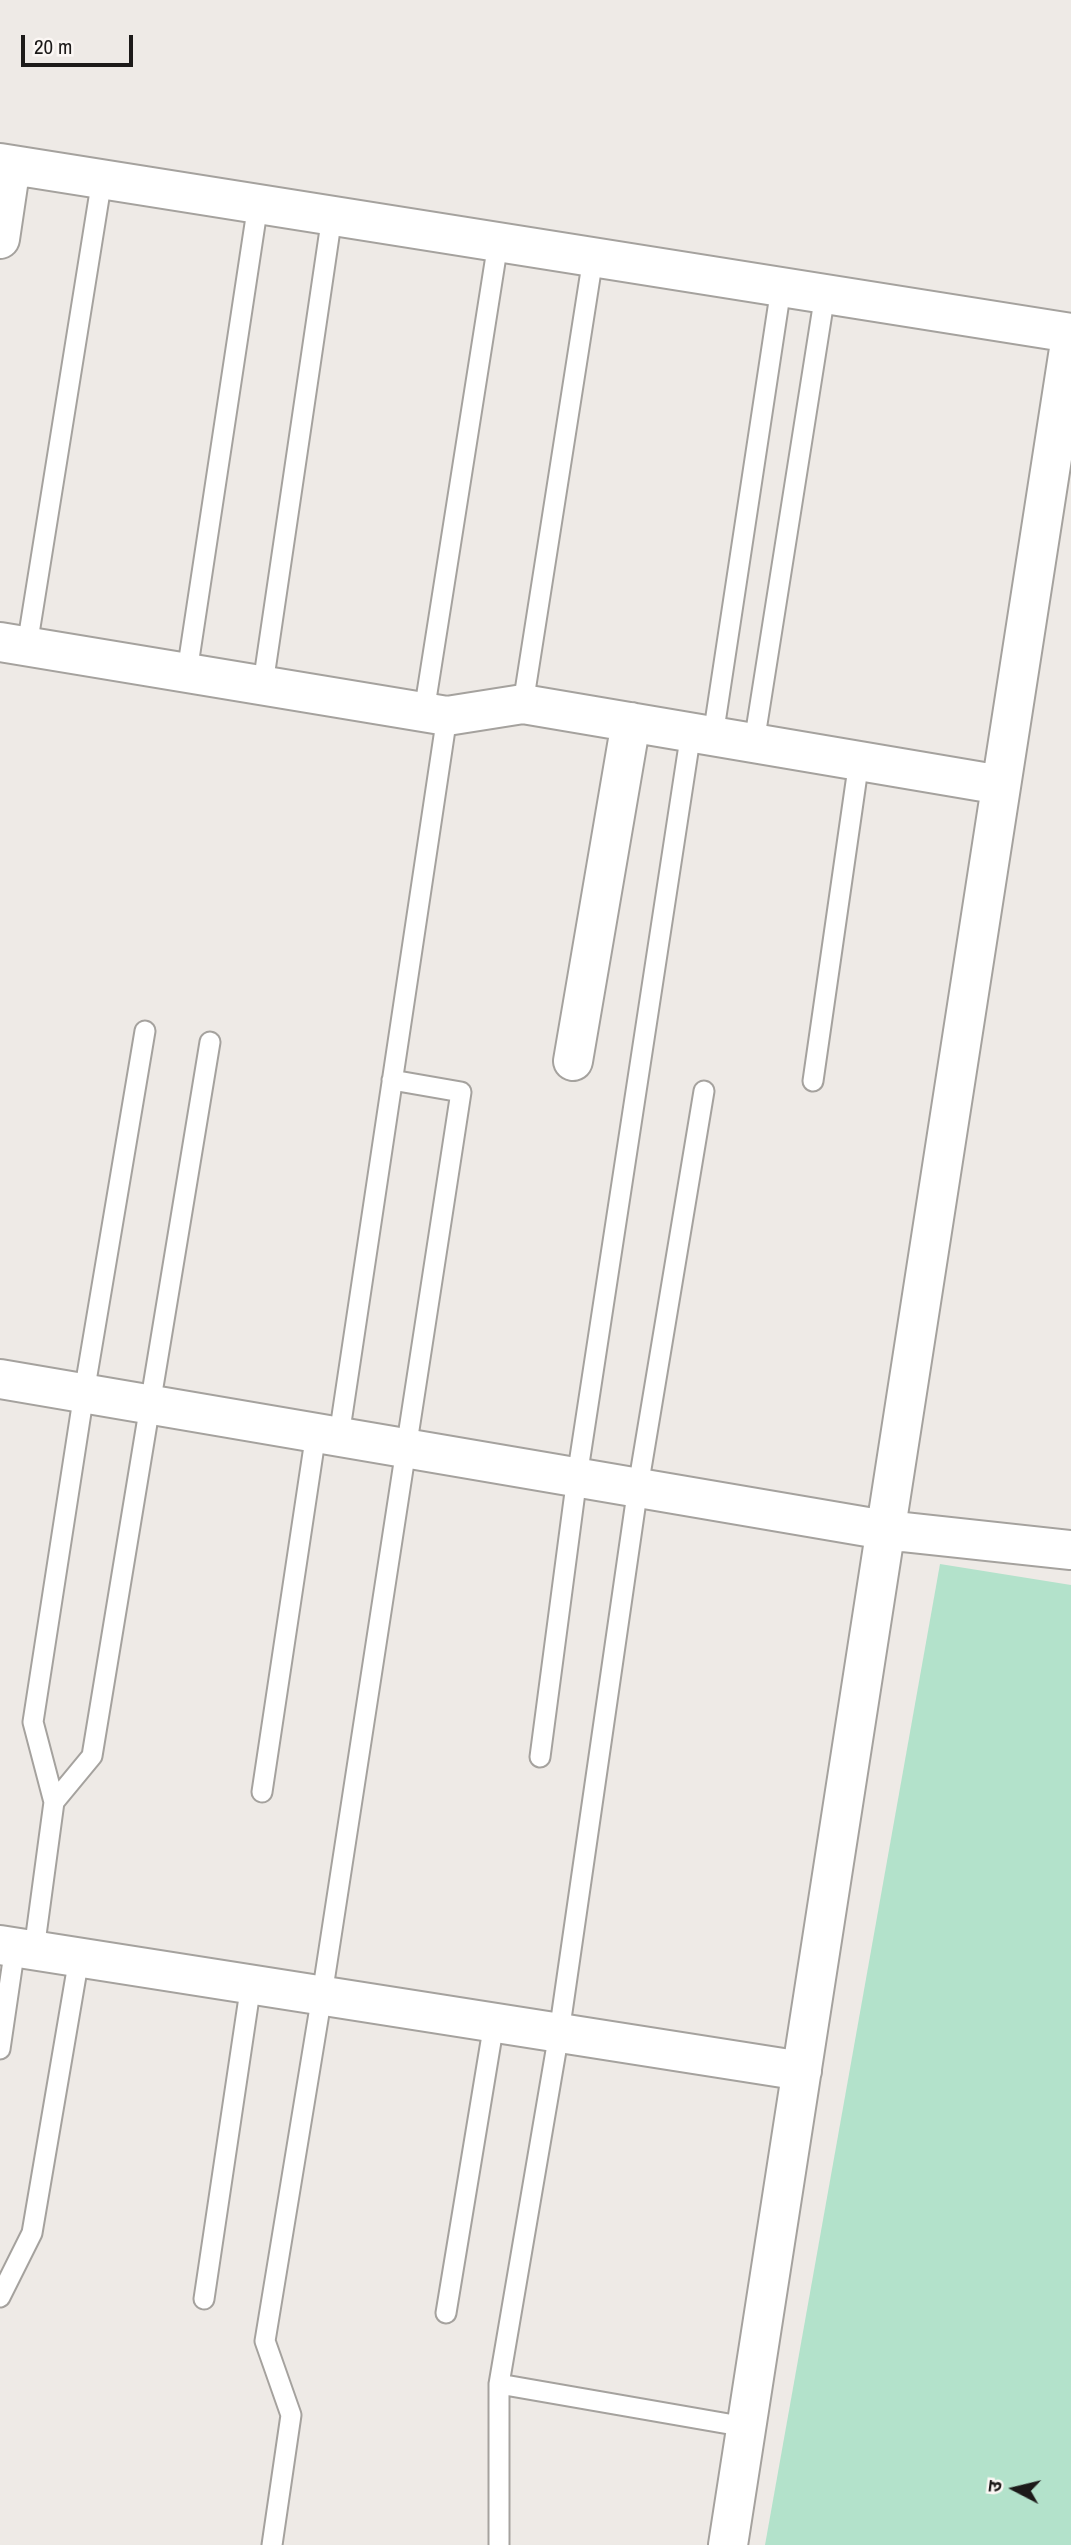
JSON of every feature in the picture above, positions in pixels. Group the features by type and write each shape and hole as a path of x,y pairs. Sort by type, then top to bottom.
{"street":[{"path":"0,239 6,164 1071,335 728,2545"},
{"path":"13,644 436,714 523,704 1002,785"},
{"path":"573,1061 631,722"},
{"path":"0,1379 886,1530 1071,1550"},
{"path":"16,1947 802,2071"}],"lane":[{"path":"13,644 102,179"},
{"path":"187,672 258,204"},
{"path":"263,684 332,216"},
{"path":"261,1792 392,1080 436,714 498,243"},
{"path":"523,704 593,258"},
{"path":"540,1757 577,1477 780,288"},
{"path":"754,743 825,294"},
{"path":"813,1081 859,761"},
{"path":"54,1802 33,1722 84,1393 145,1031"},
{"path":"0,2049 16,1947 54,1802 92,1756 209,1041"},
{"path":"272,2545 292,2415 265,2341 322,1995 461,1092 392,1080"},
{"path":"499,2545 499,2384 559,2033 638,1487 704,1091"},
{"path":"0,2297 32,2233 79,1958"},
{"path":"204,2299 251,1984"},
{"path":"446,2313 494,2023"},
{"path":"499,2384 746,2427"}],"green space":[{"path":"940,1564 1071,1585 1071,2545 765,2545"}]}
